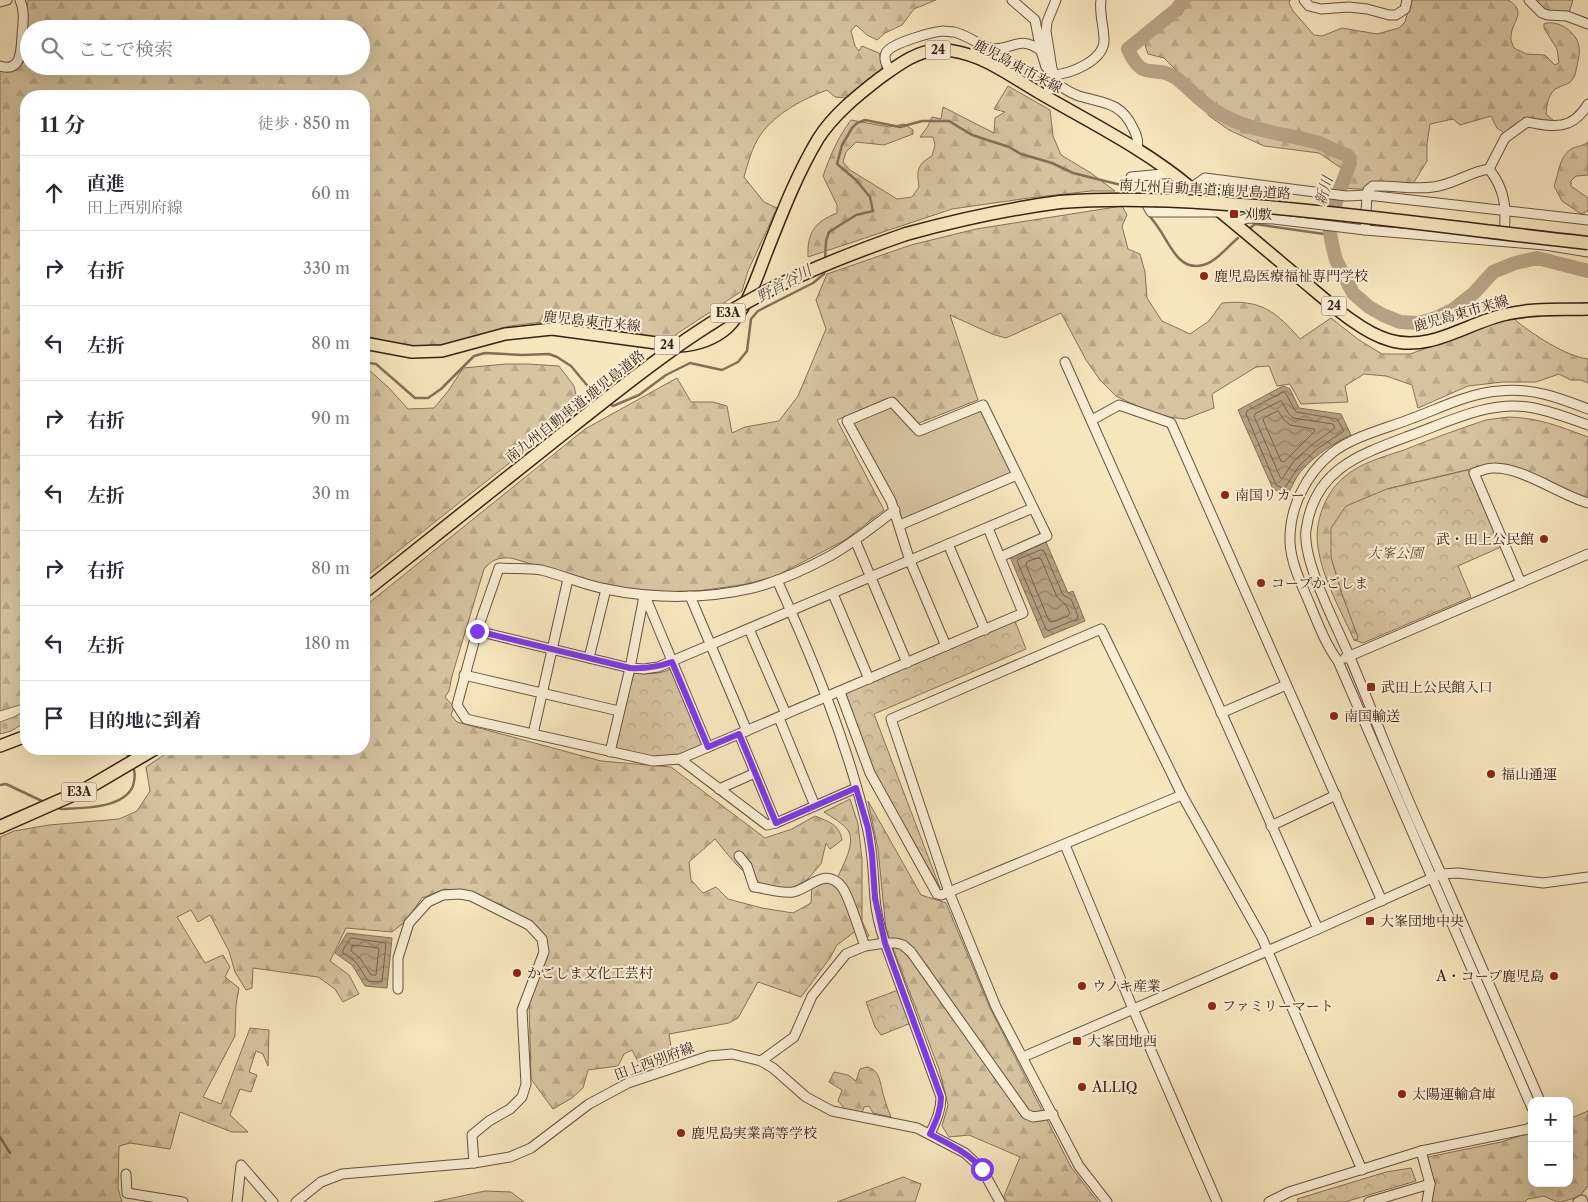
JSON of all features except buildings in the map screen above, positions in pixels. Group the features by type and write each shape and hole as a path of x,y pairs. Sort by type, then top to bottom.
{"highway":[{"name":"南九州自動車道;鹿児島道路","path":"370,587 637,375 714,321 754,298 835,259 906,234 958,220 1015,208 1060,202 1128,199 1191,201 1313,211 1588,242"},
{"name":"E3A","path":"0,827 86,789 144,755"}],"main road":[{"name":"鹿児島東市来線","path":"370,345 405,352 442,352 505,334 552,329 679,346 692,346 715,336 728,327 746,302 784,208 818,139 839,113 890,72 904,62 932,50 960,52 993,66 1137,150 1191,188 1333,306 1368,330 1390,340 1418,344 1485,320 1520,311 1588,309"},
{"path":"0,746 20,738"}],"street":[{"path":"0,2 7,0"},
{"path":"20,0 24,8 23,20"},
{"path":"1012,0 1035,20 1046,67 1052,75 1078,96 1112,105 1124,113 1136,133 1137,150"},
{"path":"1046,97 1052,75 1046,31 1047,22 1056,0"},
{"path":"1052,75 1062,75 1095,60 1105,42 1101,0"},
{"path":"1304,0 1309,6 1321,9 1349,7 1396,16 1405,9 1407,0"},
{"path":"1529,0 1542,13 1567,16 1588,24"},
{"path":"890,72 885,61 886,54 891,48 926,34 944,31 957,33 989,48 998,49 1020,42 1041,50"},
{"path":"0,66 7,68 13,66 20,57"},
{"path":"1489,169 1505,138 1523,125 1528,122 1546,126 1562,126 1573,120 1588,104"},
{"path":"1366,230 1367,195 1368,190 1373,186 1433,188 1476,171 1489,169"},
{"path":"1489,169 1503,192 1506,212 1504,242"},
{"path":"1173,174 1131,178 1152,212 1220,212"},
{"path":"1191,188 1205,178 1346,196 1367,195 1588,220"},
{"path":"1236,225 1248,218 1274,219 1366,230 1545,245 1588,252"},
{"path":"1065,362 1318,930"},
{"path":"1528,1099 1338,661 1329,648 1298,576 1290,543 1291,525 1296,504 1308,478 1334,451 1347,443 1477,395 1499,390 1521,390 1542,393 1588,409"},
{"path":"946,646 910,561 895,510 847,421 892,402 919,431 983,405 1047,536 1000,557"},
{"path":"1092,420 1120,405 1171,423 1382,901"},
{"path":"1538,1097 1400,782 1350,656 1312,569 1306,550 1306,533 1315,498 1329,477 1342,466 1371,450 1469,414 1507,406 1548,411 1588,425"},
{"path":"1521,583 1474,473 1491,468 1513,470 1571,498 1588,503"},
{"path":"900,525 1017,475"},
{"path":"477,631 630,668 658,667 1033,508"},
{"path":"895,510 830,556 777,580 753,588 690,596 645,596 606,589 540,570 499,568 477,631 457,705 466,719 653,761 680,758 840,692 1023,613 988,528"},
{"path":"855,540 907,663"},
{"path":"948,544 985,630"},
{"path":"1338,661 1588,554"},
{"path":"533,734 568,579"},
{"path":"777,580 828,697 868,828 875,898 885,943 941,1097 938,1118 930,1134"},
{"path":"590,658 606,589"},
{"path":"833,594 869,679"},
{"path":"645,596 708,747"},
{"path":"610,752 645,596"},
{"path":"690,596 711,646 743,732 755,773 776,823"},
{"path":"749,629 815,806"},
{"path":"1107,1202 1078,1166 1053,1114 996,1007 949,892 891,719 1101,629 1182,795 1262,938 1362,1170"},
{"path":"464,675 619,711"},
{"path":"1221,713 1286,685"},
{"path":"840,692 870,773 937,894 941,895 949,892 1182,795"},
{"path":"680,758 767,825 776,823 856,788"},
{"path":"719,789 755,773"},
{"path":"1271,826 1336,795"},
{"path":"1065,845 1133,1009 1218,1202"},
{"path":"739,856 747,866 754,887 793,892 826,878 836,882 842,887 847,896 865,946"},
{"path":"1023,1057 1318,930 1442,874 1458,873 1543,883 1588,877"},
{"path":"398,989 398,958 409,923 428,902 443,894 471,896 529,924 542,939 544,952 522,1010 526,1084 522,1097 510,1110 489,1121 472,1136 474,1163"},
{"path":"761,1062 794,1037 812,996 846,954 865,946 896,943 903,945 912,952 1026,1114 1034,1117 1053,1114"},
{"name":"田上西別府線","path":"296,1202 321,1182 342,1174 474,1163 510,1157 530,1148 589,1104 628,1083 709,1056 732,1054 761,1062 773,1068 806,1097 832,1111 917,1128 965,1153 982,1169 1000,1202"},
{"path":"1269,1202 1289,1192 1421,1151 1528,1129"},
{"path":"1421,1151 1430,1184 1427,1202"},
{"path":"237,1202 241,1166 273,1202"},
{"path":"126,1174 127,1194 183,1202"},
{"path":"1370,1202 1430,1184"},
{"path":"1289,1192 1293,1202"},
{"path":"1578,1202 1582,1200 1584,1202"}],"green space":[{"path":"28,0 936,0 914,9 902,25 885,33 877,40 867,35 856,25 851,31 855,46 859,51 862,46 879,53 882,61 881,72 846,98 835,97 827,90 800,102 782,113 767,126 753,150 744,177 764,202 777,208 748,271 742,291 669,339 550,321 510,326 450,344 417,347 380,341 370,337 370,90 20,90 20,705 0,711 0,70 7,71 19,67 20,75 370,75 370,20 27,20"},
{"path":"1178,0 1290,0 1289,3 1293,11 1314,35 1322,36 1342,28 1377,34 1399,28 1405,22 1411,0 1508,0 1514,4 1518,13 1511,38 1514,48 1526,54 1545,55 1555,65 1559,63 1557,49 1544,28 1544,24 1547,23 1558,24 1575,36 1579,45 1576,73 1569,83 1555,89 1549,99 1546,114 1556,123 1528,119 1517,123 1504,133 1497,128 1491,116 1460,125 1453,119 1430,124 1427,161 1408,192 1342,188 1350,174 1319,153 1264,146 1229,130 1208,115 1200,91 1164,58 1148,54 1145,45 1146,34 1182,14"},
{"path":"1532,0 1573,0 1569,13 1548,12"},
{"path":"1008,86 1050,110 1053,136 1061,155 1091,173 1115,191 1091,191 952,209 808,257 809,241 814,229 823,220 837,213 837,205 823,176 842,133 851,120 889,127 904,124 913,130 913,134 884,145 856,142 846,152 843,162 850,170 897,199 912,197 919,187 920,166 932,156 935,145 933,137 920,137 932,117 941,119 943,107 994,133 995,118 1005,112 994,109"},
{"path":"1588,142 1588,175 1576,176 1571,181 1571,186 1588,198 1588,211 1581,214 1562,201 1554,186 1562,160 1568,151"},
{"path":"1122,206 1127,215 1122,226 1128,249 1140,254 1145,272 1147,298 1162,321 1190,334 1209,321 1222,303 1247,303 1257,305 1275,314 1300,339 1331,318 1359,340 1382,354 1410,354 1493,322 1514,319 1559,349 1588,359 1588,383 1581,380 1571,380 1559,374 1536,382 1503,382 1468,386 1418,408 1412,385 1386,376 1364,374 1345,386 1348,402 1301,404 1290,384 1277,386 1269,366 1256,367 1212,394 1214,408 1185,419 1169,417 1139,407 1116,396 1100,380 1086,360 1061,313 1006,338 992,334 950,315 978,400 919,423 910,419 888,398 837,420 884,510 845,540 776,576 747,584 699,591 646,592 600,584 511,558 496,560 484,569 449,691 445,697 454,707 451,715 457,722 601,761 671,767 765,838 792,829 815,816 836,827 842,840 830,849 826,843 821,864 806,881 791,891 768,886 752,878 732,860 715,839 689,862 691,880 703,893 716,887 728,899 762,908 793,913 811,903 812,883 837,879 849,850 849,832 838,821 824,812 850,799 858,824 862,859 862,921 869,936 864,937 857,930 837,945 830,958 801,997 758,982 738,1018 729,1023 669,1034 674,1065 644,1073 632,1050 624,1054 618,1066 588,1070 583,1088 572,1098 553,1109 531,1079 529,1000 547,958 544,937 527,920 498,903 481,902 471,893 445,889 422,898 406,921 392,932 346,928 330,961 349,975 359,994 343,1002 335,989 318,977 253,968 252,988 246,990 235,972 229,951 210,915 198,922 191,910 177,917 205,963 223,955 230,967 225,977 239,988 236,1005 235,1036 203,1097 221,1104 250,1028 269,1030 268,1066 263,1054 256,1051 249,1072 257,1075 251,1092 240,1089 230,1115 248,1132 232,1132 180,1112 170,1149 130,1143 119,1146 118,1189 122,1202 0,1202 0,837 14,831 49,825 119,819 137,811 150,791 146,767 164,755 370,755 370,602 585,429 677,378 691,402 713,402 727,406 732,433 745,427 779,421 798,396 826,329 816,300 827,274 911,245 976,229"},
{"path":"506,364 559,366 574,386 579,408 370,573 370,371 408,409 434,408 449,390 463,368"},
{"path":"888,407 893,408 919,436 980,409 983,410 1012,474 903,520 900,518 853,426 855,422"},
{"path":"1508,417 1539,421 1588,437 1588,500 1491,464 1387,489 1331,557 1358,637 1357,640 1354,640 1328,584 1318,548 1319,520 1330,493 1349,473 1372,461 1486,420"},
{"name":"大峯公園","path":"1468,470 1501,547 1458,566 1471,597 1363,643 1354,640 1357,640 1358,637 1331,557 1331,528 1346,506 1387,489"},
{"path":"1015,621 1026,649 874,714 940,888 869,764 845,695 847,692"},
{"path":"671,669 702,747 680,755 659,758 616,750 614,746 631,673 656,673"},
{"path":"20,714 20,726 0,734 0,722"},
{"path":"868,801 921,895 946,903 990,1008 1071,1167 1098,1202 1007,1202 1004,1196 1020,1157 969,1135 949,1137 942,1126 948,1105 939,1069 886,930 878,849"},
{"path":"898,990 911,1023 881,1035 875,1027 866,1002"},
{"path":"867,1067 875,1071 881,1083 891,1117 873,1113 869,1106 864,1107 862,1113 846,1110 838,1101 842,1090 829,1082 834,1072 848,1075 856,1081 860,1069"},
{"path":"1588,1111 1588,1186 1579,1197 1561,1202 1544,1196 1528,1199 1525,1202 1431,1202 1434,1187 1428,1157 1501,1142 1528,1133 1528,1187 1573,1187 1573,1117"},
{"path":"1411,1168 1416,1181 1345,1202 1298,1202 1297,1199 1386,1172"},
{"path":"903,1177 921,1184 915,1202 837,1202"},
{"path":"485,1191 511,1192 524,1202 434,1202"}],"water":[{"path":"1283,386 1290,389 1299,408 1341,414 1351,435 1325,449 1314,458 1298,475 1287,496 1273,489 1238,410"},
{"path":"1046,542 1068,593 1073,591 1085,621 1044,638 1010,557"},
{"path":"347,933 392,938 387,988 365,986 352,965 335,953"}],"waterway":[{"name":"新川","path":"1184,0 1176,10 1128,49 1133,60 1144,70 1161,72 1176,78 1209,106 1239,123 1316,142 1347,155 1350,163 1337,197 1330,232 1336,260 1353,293 1369,307 1400,322 1419,323 1436,318 1454,309 1474,293 1493,272 1515,263 1537,258 1588,271"},
{"name":"野首谷川","path":"825,261 826,241 829,232 856,215 873,211 870,197 856,180 837,164 842,145 852,128 857,123 865,120 900,127 922,121 949,121 972,135 1009,147 1021,154 1052,163 1073,173 1121,185 1130,194"},
{"name":"野首谷川","path":"1149,215 1174,253 1189,265 1196,266 1208,263 1238,238"},
{"name":"野首谷川","path":"1249,229 1255,224 1331,235"},
{"name":"野首谷川","path":"608,403 613,406 639,395 666,375 690,363 722,370 738,362 747,351 751,319 758,311 813,283 824,274 825,269"},
{"name":"野首谷川","path":"370,363 376,364 415,398 428,398 441,389 474,356 485,353 549,354 571,366 596,396 601,399"},
{"name":"野首谷川","path":"127,755 130,760"},
{"name":"野首谷川","path":"56,807 61,809 101,806 120,799 128,794 133,786 135,776 133,767"},
{"name":"野首谷川","path":"0,785 6,784 44,802"},
{"path":"0,1137 10,1153"}],"place":[{"name":"刈敷","path":"1234,214"},
{"name":"鹿児島医療福祉専門学校","path":"1204,276"},
{"name":"南国リカー","path":"1225,495"},
{"name":"武・田上公民館","path":"1544,539"},
{"name":"コープかごしま","path":"1261,583"},
{"name":"武田上公民館入口","path":"1371,687"},
{"name":"南国輸送","path":"1334,716"},
{"name":"福山通運","path":"1491,774"},
{"name":"大峯団地中央","path":"1370,921"},
{"name":"かごしま文化工芸村","path":"517,973"},
{"name":"A・コープ鹿児島","path":"1554,976"},
{"name":"ウノキ産業","path":"1082,986"},
{"name":"ファミリーマート","path":"1212,1006"},
{"name":"大峯団地西","path":"1077,1041"},
{"name":"ALLIQ","path":"1082,1087"},
{"name":"太陽運輸倉庫","path":"1402,1094"},
{"name":"鹿児島実業高等学校","path":"681,1133"}],"route":[{"path":"477,631 630,668 658,667 672,662 708,747 739,734 776,823 856,788 868,828 875,898 880,926 939,1087 941,1107 930,1134 965,1153 982,1169"}]}
